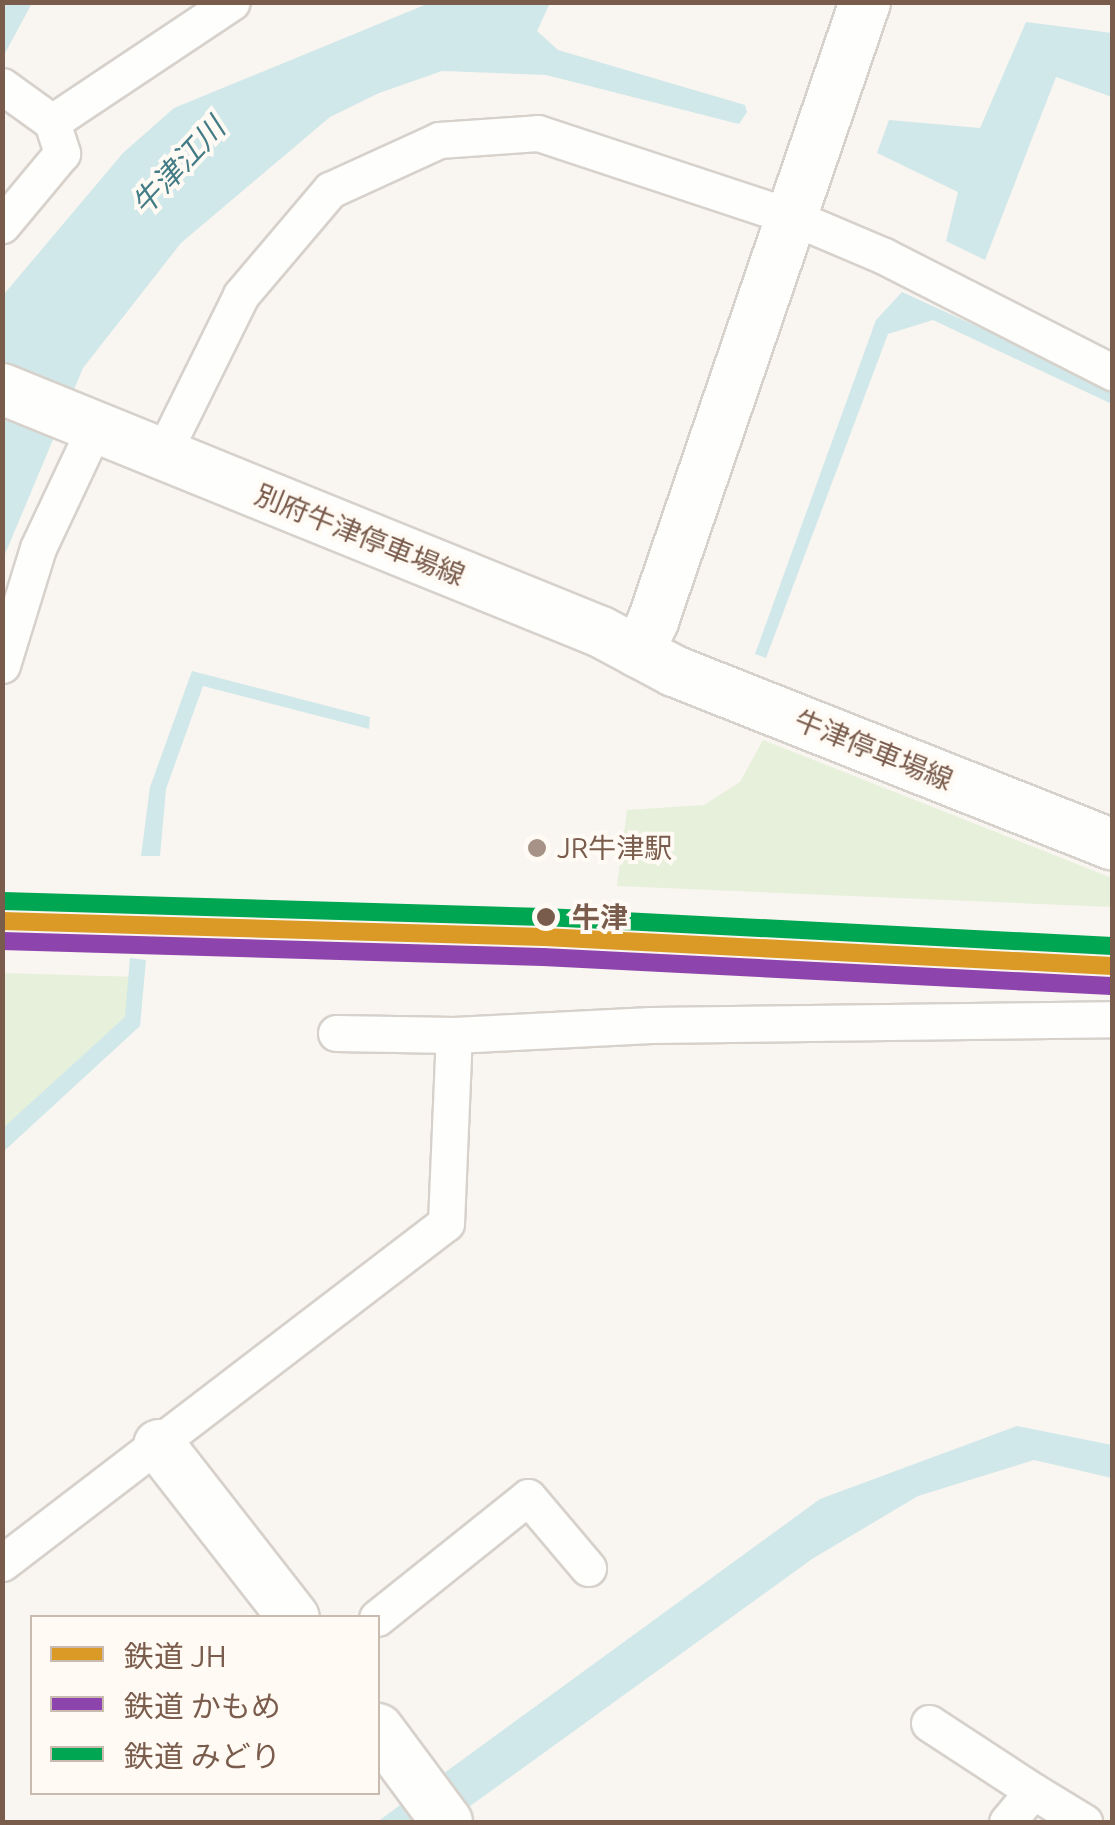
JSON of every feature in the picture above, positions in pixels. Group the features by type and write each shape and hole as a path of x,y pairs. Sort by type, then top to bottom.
{"main road":[{"path":"638,652 653,621 865,2"},
{"name":"別府牛津停車場線","path":"2,389 601,632 638,652"},
{"name":"牛津停車場線","path":"638,652 674,670 1112,844"},
{"path":"159,1444 292,1615"},
{"path":"380,1732 447,1822"}],"street":[{"path":"52,122 232,2"},
{"path":"2,86 52,122 62,153 2,225"},
{"path":"162,455 241,294 330,190 440,140 538,133 792,217 884,256 1112,372"},
{"path":"2,665 38,548 88,425"},
{"path":"336,1033 454,1035 650,1025 1112,1018"},
{"path":"2,1563 446,1223 454,1035"},
{"path":"380,1616 528,1498 588,1568"},
{"path":"929,1723 1084,1822"},
{"path":"1007,1822 1033,1792"}],"green space":[{"path":"763,740 1112,878 1112,907 617,886 627,810 704,805 740,782"},
{"path":"3,973 138,977 134,1020 3,1137"}],"water":[{"name":"牛津江川","path":"432,2 550,3 537,31 558,50 745,105 747,112 739,124 546,75 442,71 379,93 330,117 181,243 83,368 3,559 5,293 123,153 174,108"},
{"path":"2,3 32,3 3,57"},
{"path":"1026,22 1112,33 1112,97 1056,77 985,260 946,241 958,192 877,153 889,120 980,128"},
{"path":"902,292 1112,388 1112,404 933,320 888,334 766,658 755,654 876,320"},
{"path":"192,671 370,717 369,729 203,686 166,789 160,856 141,856 150,787"},
{"path":"130,958 146,960 140,1026 3,1152 3,1128 125,1017"},
{"path":"1017,1426 1112,1445 1112,1478 1034,1460 918,1496 812,1559 448,1822 377,1822 820,1499"}],"rail line":[{"name":"みどり","path":"3,901 545,917 1112,946"},
{"name":"JH","path":"2,921 544,937 1112,966"},
{"name":"かもめ","path":"2,941 543,957 1111,986"}],"place":[{"name":"JR牛津駅","path":"537,848"},
{"name":"牛津","path":"546,917"}]}
